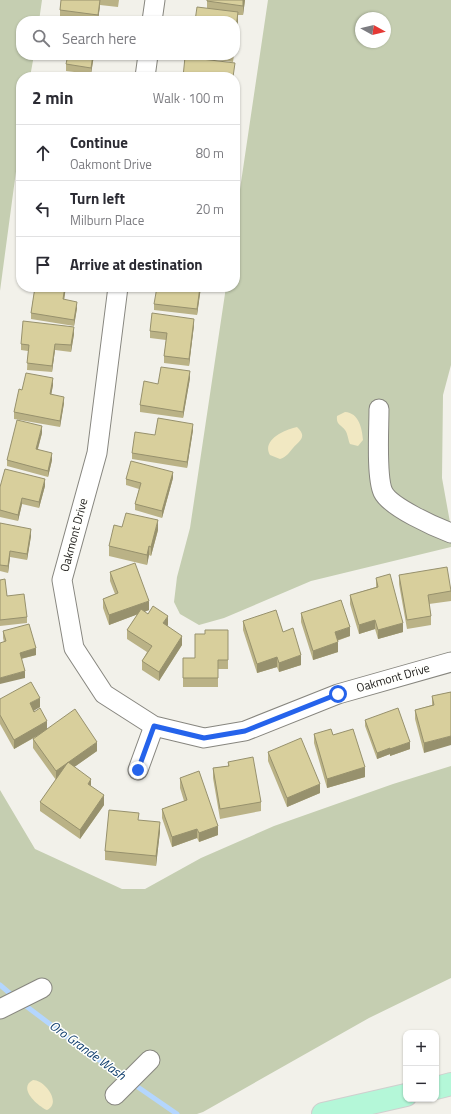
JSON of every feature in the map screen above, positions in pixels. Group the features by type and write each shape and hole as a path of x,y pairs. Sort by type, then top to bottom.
{"main road":[{"path":"439,1087 451,1084"},
{"path":"323,1114 403,1096"}],"street":[{"path":"153,16 155,0"},
{"path":"146,72 147,60"},
{"name":"Oakmont Drive","path":"117,292 97,453 62,580 74,648 104,694 154,726 204,738 245,731 338,694 451,662"},
{"path":"379,408 380,476 383,492 388,499 403,510 451,533"},
{"path":"138,770 154,726"},
{"path":"0,1009 42,988"},
{"path":"115,1096 150,1060"}],"green space":[{"path":"0,0 42,0 40,16 16,16 16,60 33,60 31,72 16,72 16,171 0,291"},
{"path":"268,0 451,0 451,365 443,395 442,478 451,528 451,547 311,581 224,618 199,625 180,614 174,602 177,577 190,528 225,292 240,292 240,189"},
{"path":"451,766 451,978 369,1018 197,1114 0,1114 0,790 35,849 122,889 145,889 201,858 274,826 393,784"}],"sand":[{"path":"345,412 354,415 361,426 363,440 358,446 350,444 346,432 337,421 337,416"},
{"path":"297,427 302,436 300,441 289,453 280,459 270,455 268,450 272,440 281,433"},
{"path":"33,1080 38,1081 50,1092 53,1102 51,1107 47,1110 34,1101 28,1092 27,1088 29,1083"}],"building":[{"path":"61,0 100,0 98,15 60,10"},
{"path":"243,0 243,6 207,1"},
{"path":"197,7 238,12 238,16 196,16"},
{"path":"67,60 92,60 91,68 66,64"},
{"path":"185,60 210,60 235,63 234,72 184,72"},
{"path":"34,292 64,292 63,299 77,302 74,320 31,313"},
{"path":"156,292 199,292 197,309 154,304"},
{"path":"152,313 194,319 189,359 164,356 167,333 150,331"},
{"path":"23,321 74,327 71,345 55,344 52,366 27,363 29,345 21,344"},
{"path":"161,367 190,371 183,412 140,405 144,381 158,384"},
{"path":"26,373 53,378 50,394 64,397 60,421 14,412 19,389 22,390"},
{"path":"158,418 193,424 187,462 132,453 135,432 155,435"},
{"path":"17,420 42,426 36,449 52,453 48,471 7,460"},
{"path":"131,461 173,472 162,511 135,504 141,483 126,479"},
{"path":"5,469 45,479 39,502 22,498 18,515 0,510 0,487"},
{"path":"126,513 158,520 151,547 149,546 147,555 109,546 114,525 122,527"},
{"path":"0,523 31,529 27,554 10,551 8,566 0,565"},
{"path":"135,563 149,601 109,615 103,599 118,593 110,572"},
{"path":"447,567 451,591 428,595 431,616 407,620 399,575"},
{"path":"390,574 403,623 378,630 375,620 359,625 350,595 378,587 376,578"},
{"path":"5,579 7,596 24,594 27,617 0,620 0,580"},
{"path":"341,600 350,627 335,632 338,642 313,651 301,613"},
{"path":"153,606 168,616 163,623 182,636 159,672 142,661 152,646 127,630 141,609 148,614"},
{"path":"276,610 283,632 293,628 301,655 279,663 277,657 257,664 243,621"},
{"path":"29,624 36,648 20,653 25,671 0,678 0,643 6,641 3,631"},
{"path":"205,630 228,630 228,660 218,660 218,678 183,678 183,658 195,658 195,634 205,634"},
{"path":"31,682 40,698 30,703 34,712 40,708 47,721 14,740 0,715 0,699"},
{"path":"451,692 451,736 424,743 415,710 434,705 432,696"},
{"path":"398,708 410,742 377,753 365,720"},
{"path":"75,709 97,742 56,771 33,739"},
{"path":"331,729 333,735 353,729 365,767 327,779 314,734"},
{"path":"301,738 320,784 287,798 268,752"},
{"path":"253,757 261,802 220,809 213,768 229,766 228,762"},
{"path":"68,762 91,779 88,784 104,795 80,830 40,802"},
{"path":"199,771 218,826 199,833 197,829 172,837 162,809 187,800 180,778"},
{"path":"109,810 139,813 138,820 160,822 156,856 105,851"}],"waterway":[{"name":"Oro Grande Wash","path":"0,985 14,997"},
{"name":"Oro Grande Wash","path":"22,1003 87,1052 126,1078"},
{"name":"Oro Grande Wash","path":"132,1083 177,1114"}],"route":[{"path":"138,770 154,726 204,738 245,731 338,694"}]}
